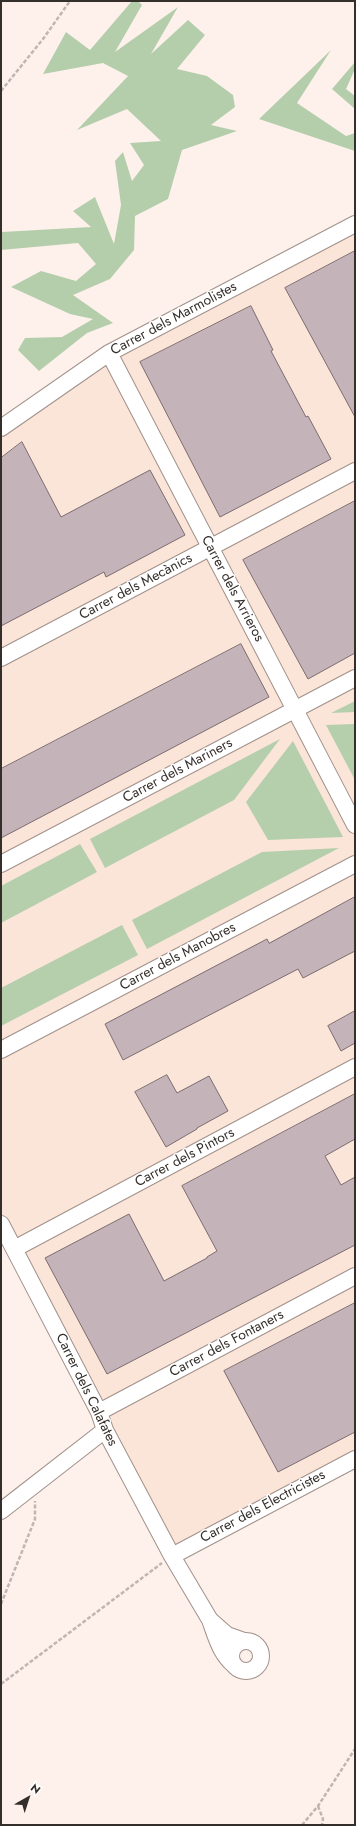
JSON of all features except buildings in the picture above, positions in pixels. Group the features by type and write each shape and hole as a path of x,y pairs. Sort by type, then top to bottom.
{"street":[{"name":"Carrer dels Marmolistes","path":"1,428 109,353 355,224"},
{"name":"Carrer dels Arrieros","path":"109,353 355,825"},
{"name":"Carrer dels Mecànics","path":"1,658 355,471"},
{"name":"Carrer dels Mariners","path":"1,864 355,678"},
{"name":"Carrer dels Manobres","path":"1,1050 355,864"},
{"name":"Carrer dels Pintors","path":"14,1249 355,1067"},
{"name":"Carrer dels Calafates","path":"1,1224 99,1412 105,1430 172,1556 210,1620"},
{"name":"Carrer dels Fontaners","path":"99,1412 355,1276"},
{"path":"1,1511 105,1430"},
{"name":"Carrer dels Electricistes","path":"172,1556 355,1459"},
{"path":"210,1620 227,1635 244,1641 249,1641 257,1646 261,1656 257,1665 249,1670 244,1670 235,1666 226,1658 221,1650 210,1620"},
{"path":"235,1666 231,1658 232,1649 239,1642 244,1641"}],"path":[{"path":"1,91 43,39 70,1"},
{"path":"1,1604 35,1519 35,1484"},
{"path":"1,1684 172,1556"},
{"path":"302,1825 318,1806 355,1749"},
{"path":"318,1806 323,1819 322,1825"}],"shaded area":[{"path":"355,224 355,1458 176,1553 1,1224 1,428 109,353"}],"green space":[{"path":"132,1 138,1 142,5 115,52 178,7 151,54 188,20 205,35 177,69 207,76 233,95 235,107 211,125 237,131 182,150 168,199 135,216 134,250 110,279 73,295 113,323 87,333 39,371 18,350 25,338 62,337 93,319 70,314 11,287 41,271 76,281 96,264 78,243 1,250 1,234 2,232 91,227 73,211 95,197 114,244 121,205 115,161 123,152 132,181 144,165 130,143 161,141 127,109 77,130 128,76 103,63 43,74 66,32 90,50"},
{"path":"331,50 297,103 346,136 355,133 355,151 259,119"},
{"path":"355,62 355,69 346,89 355,96 355,109 332,89"},
{"path":"355,701 355,712 331,713"},
{"path":"355,724 355,780 326,725"},
{"path":"280,739 234,800 105,868 90,839"},
{"path":"293,741 343,837 268,840 246,802"},
{"path":"80,844 97,872 1,923 1,886"},
{"path":"339,848 147,949 132,920 262,852"},
{"path":"122,925 138,955 1,1026 1,988"}]}
